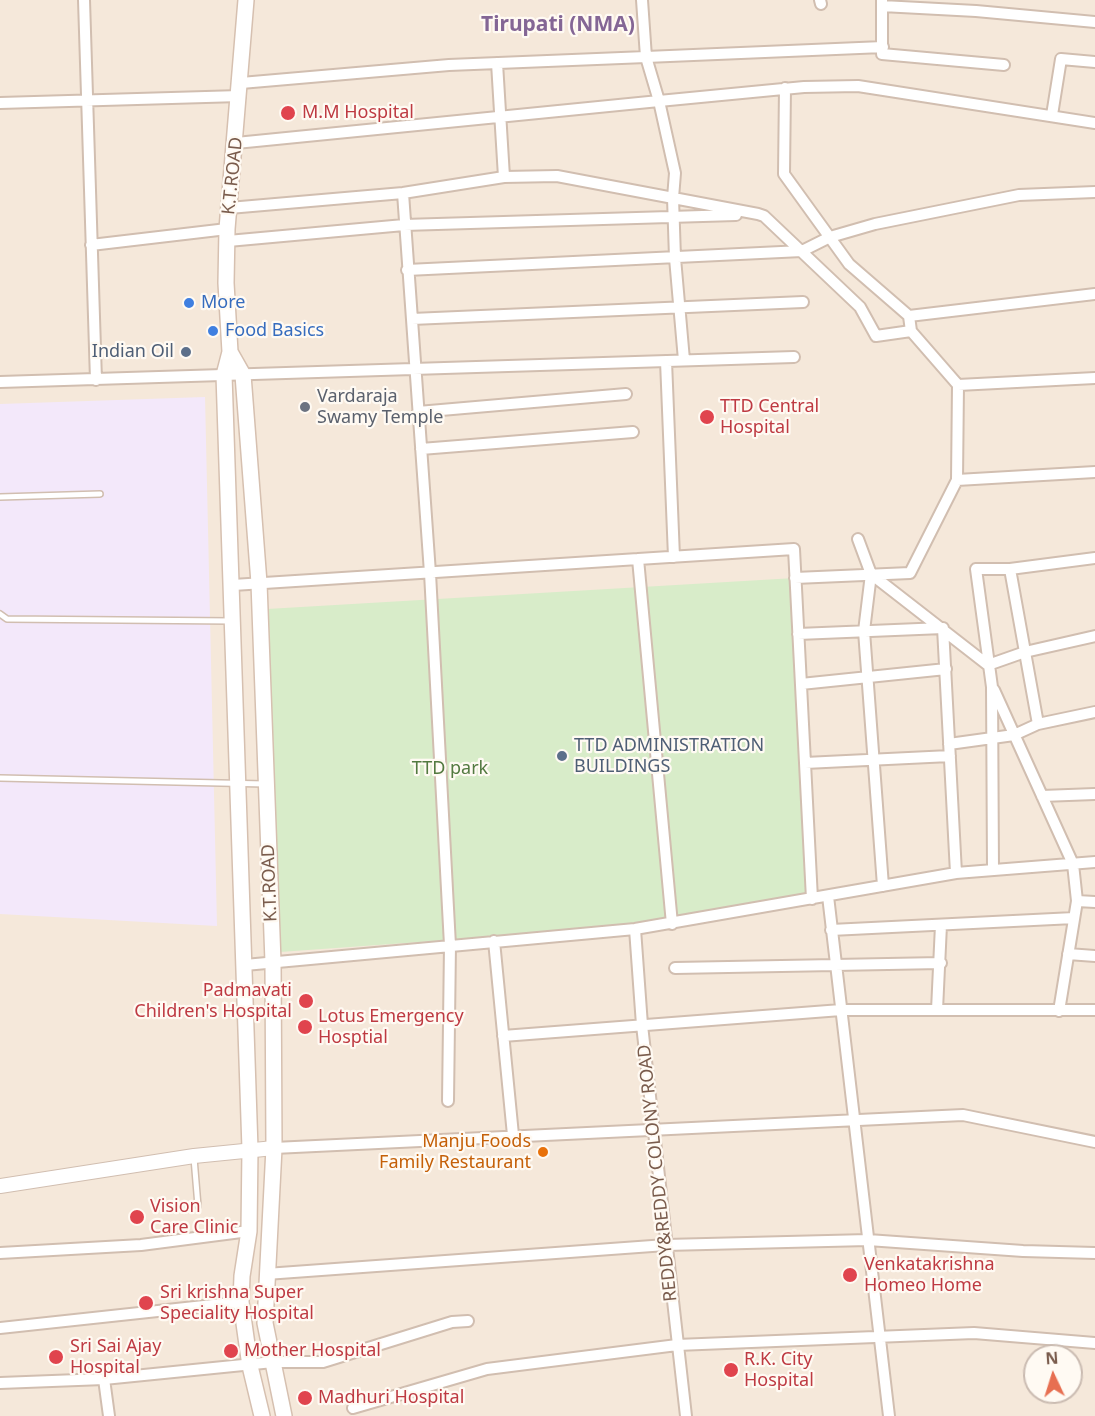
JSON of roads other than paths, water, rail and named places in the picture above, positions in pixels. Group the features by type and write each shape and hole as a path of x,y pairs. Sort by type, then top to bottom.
{"main road":[{"name":"K.T.ROAD","path":"246,0 229,208 226,283 230,352 224,375 233,585 250,1149 249,1231 242,1276 241,1302 250,1366 262,1416"},
{"name":"K.T.ROAD","path":"230,352 243,375 259,583 273,962 274,1148 265,1323 284,1416"}],"street":[{"path":"84,0 96,380"},
{"path":"642,0 646,57 660,101 675,173 673,198 675,258 684,360"},
{"path":"1004,65 882,54 882,3 1095,22"},
{"path":"0,103 87,101 240,90 497,63 883,46"},
{"path":"1052,115 1060,59 1095,62"},
{"path":"497,63 504,177"},
{"path":"236,143 785,88 858,86 1095,123"},
{"path":"785,88 784,174 849,264 909,316 911,331 958,385 957,480 910,573 795,578"},
{"path":"229,208 403,193 504,177 557,176 764,216 860,307 876,336 911,331"},
{"path":"408,270 802,251 830,237 874,224 1018,195 1095,192"},
{"path":"403,193 430,573 450,945 447,1101"},
{"path":"91,245 404,225 758,214"},
{"path":"909,316 1095,294"},
{"path":"412,319 803,302"},
{"path":"0,382 794,357"},
{"path":"666,361 674,557"},
{"path":"958,385 1095,378"},
{"path":"418,412 626,394"},
{"path":"421,449 633,432"},
{"path":"957,480 1095,472"},
{"path":"858,539 871,574 864,632 883,886"},
{"path":"233,585 794,549 812,899"},
{"path":"993,870 992,687 976,569 1010,569 1095,558"},
{"path":"638,559 672,924"},
{"path":"1010,569 1038,724"},
{"path":"871,574 989,663"},
{"path":"798,634 943,628"},
{"path":"943,628 956,873"},
{"path":"989,663 1095,636"},
{"path":"801,684 946,669"},
{"path":"992,687 1073,864 1077,901 1059,1011"},
{"path":"949,744 1014,734 1038,724 1095,712"},
{"path":"805,763 950,756"},
{"path":"1042,796 1095,794"},
{"path":"245,965 635,929 956,873 1095,862"},
{"path":"828,896 889,1416"},
{"path":"1077,901 1095,902"},
{"path":"831,930 1074,918"},
{"path":"937,1010 941,963 941,924"},
{"name":"REDDY&REDDY COLONY ROAD","path":"635,929 642,1024 686,1416"},
{"path":"494,941 513,1135"},
{"path":"1068,954 1095,956"},
{"path":"675,968 941,963"},
{"path":"503,1035 841,1010 1095,1010"},
{"path":"0,1186 250,1149 963,1115 1095,1142"},
{"path":"0,1253 141,1245 249,1231"},
{"path":"266,1274 666,1245 868,1240 1023,1251 1095,1253"},
{"path":"0,1328 241,1302"},
{"path":"0,1383 104,1379 273,1362 323,1362 452,1322 468,1321"},
{"path":"353,1408 487,1369 677,1345 974,1333 1095,1343"},
{"path":"104,1379 109,1416"}],"lane":[{"path":"0,497 100,494"},
{"path":"0,614 7,619 234,621"},
{"path":"0,778 266,784"},
{"path":"194,1156 198,1206"}],"place":[{"name":"M.M Hospital","path":"288,113"},
{"name":"More","path":"189,303"},
{"name":"Food Basics","path":"213,331"},
{"name":"Indian Oil","path":"186,352"},
{"name":"Vardaraja Swamy Temple","path":"305,407"},
{"name":"TTD Central Hospital","path":"707,417"},
{"name":"TTD ADMINISTRATION BUILDINGS","path":"562,756"},
{"name":"Padmavati Children's Hospital","path":"306,1001"},
{"name":"Lotus Emergency Hosptial","path":"305,1027"},
{"name":"Manju Foods Family Restaurant","path":"543,1152"},
{"name":"Vision Care Clinic","path":"137,1217"},
{"name":"Venkatakrishna Homeo Home","path":"850,1275"},
{"name":"Sri krishna Super Speciality Hospital","path":"146,1303"},
{"name":"Mother Hospital","path":"231,1351"},
{"name":"Sri Sai Ajay Hospital","path":"56,1357"},
{"name":"R.K. City Hospital","path":"731,1370"},
{"name":"Madhuri Hospital","path":"305,1398"}],"district":[{"name":"Tirupati (NMA)","path":"558,25"}],"park label":[{"name":"TTD park","path":"450,769"}]}
